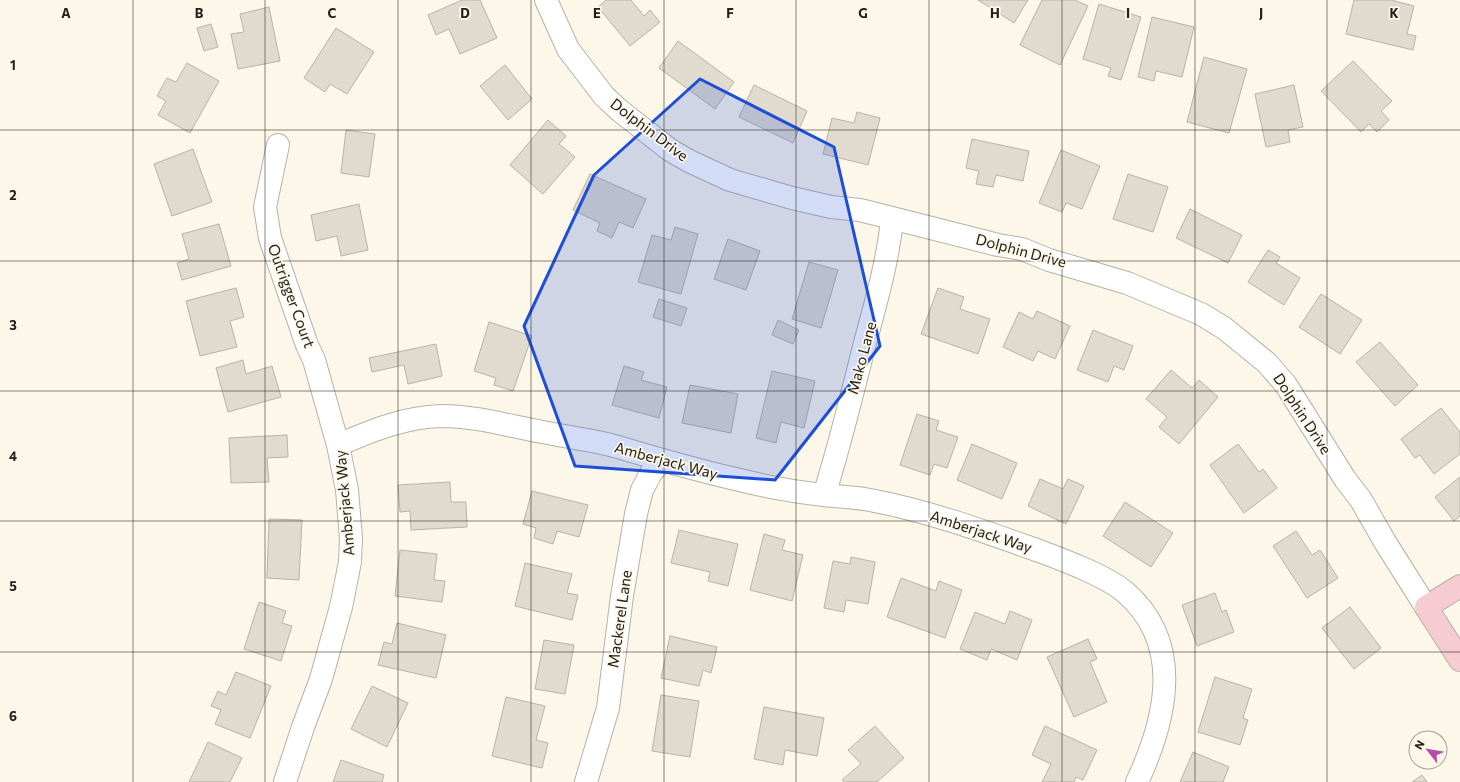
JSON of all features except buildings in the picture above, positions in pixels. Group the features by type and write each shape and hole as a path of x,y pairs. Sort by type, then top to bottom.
{"street":[{"name":"Dolphin Drive","path":"546,0 568,49 604,96 619,110 670,150 716,174 751,187 823,205 860,210 998,245 1022,249 1049,260 1127,283 1201,314 1247,344 1267,363 1286,385 1345,479 1361,500 1384,542 1426,607"},
{"name":"Outrigger Court","path":"278,145 265,207 270,238 307,345 314,360 338,445"},
{"name":"Mako Lane","path":"824,495 842,438 890,245 892,218"},
{"name":"Amberjack Way","path":"285,782 302,727 321,679 341,607 350,562 351,538 347,490 338,445 385,426 402,421 440,416 481,419 618,447 684,467 776,489 868,500 940,517 1061,559 1104,579 1125,592 1141,610 1153,628 1163,651 1165,694 1161,720 1154,744 1138,782"},
{"name":"Mackerel Lane","path":"586,782 608,708 622,596 636,514 642,490 651,473 662,460"},
{"path":"1460,586 1426,607 1460,660"}],"highlighted area":[{"path":"700,79 834,147 880,346 775,480 575,466 524,326 594,175"}]}
